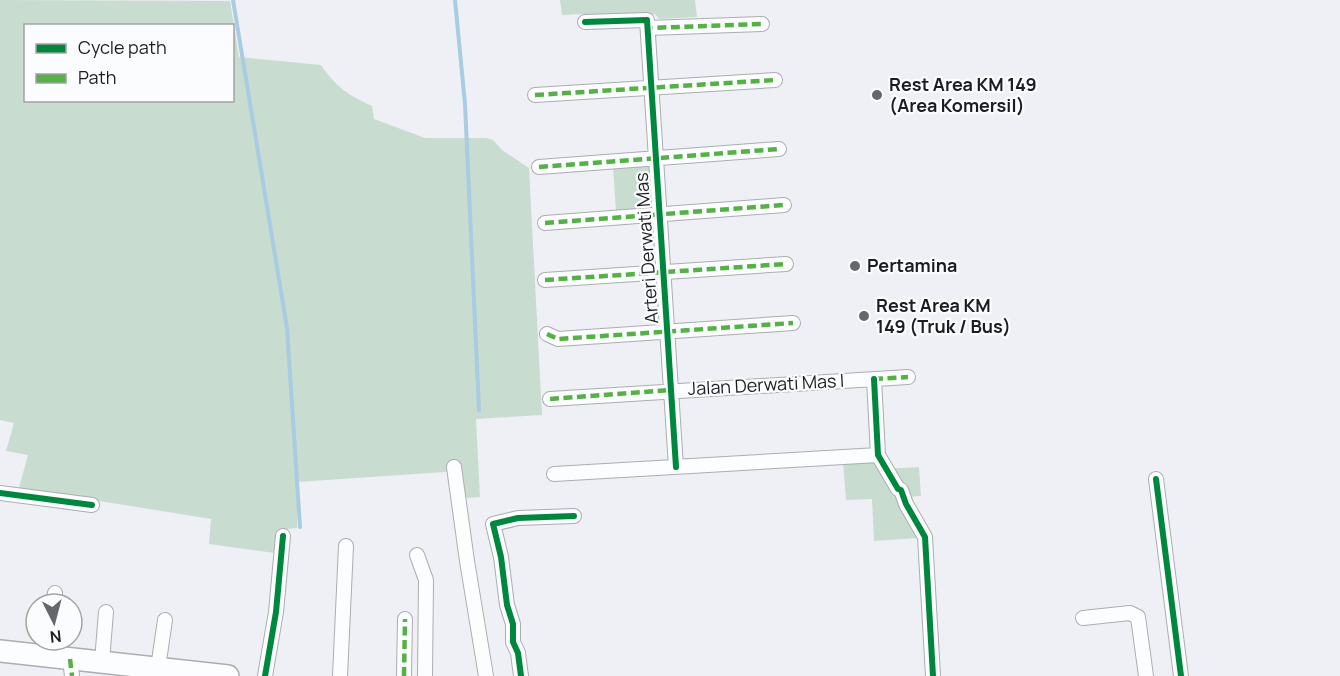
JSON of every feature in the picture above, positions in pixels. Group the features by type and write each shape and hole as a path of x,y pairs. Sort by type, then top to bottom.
{"main road":[{"path":"0,651 24,650"},
{"path":"53,652 71,667 102,661 228,676"}],"street":[{"path":"585,22 647,20 648,28 762,24"},
{"name":"Arteri Derwati Mas","path":"648,28 676,467"},
{"path":"535,95 775,80"},
{"path":"539,167 779,149"},
{"path":"545,223 783,205"},
{"path":"545,280 664,274 786,264"},
{"path":"547,333 558,339 793,323"},
{"name":"Jalan Derwati Mas I","path":"550,399 908,377"},
{"path":"874,379 878,455 901,500 905,502 925,537 934,672"},
{"path":"554,474 878,455"},
{"path":"454,467 486,676"},
{"path":"1156,479 1181,676"},
{"path":"0,493 92,504"},
{"path":"521,676 518,653 513,642 513,624 507,605 501,556 493,524 518,518 574,516"},
{"path":"264,676 276,612 283,536"},
{"path":"340,676 346,546"},
{"path":"417,555 426,580 426,676"},
{"path":"102,661 106,612"},
{"path":"1083,618 1130,613 1136,615 1146,676"},
{"path":"404,676 405,619"},
{"path":"158,668 165,620"}],"green space":[{"path":"0,0 230,1 234,24 24,24 24,102 234,102 234,26 239,57 321,65 343,90 372,106 374,119 425,138 493,140 502,150 529,168 542,415 476,419 480,497 463,498 460,471 297,482 297,528 277,530 275,553 209,544 211,519 19,488 28,455 6,451 14,423 0,420"},
{"path":"560,0 695,0 697,17 659,19 655,14 591,17 584,14 562,15"},
{"path":"650,164 654,208 616,211 613,166"},
{"path":"876,459 882,469 919,467 921,496 910,497 918,538 874,541 872,499 846,500 843,461"}],"waterway":[{"path":"233,0 287,328 300,527"},
{"path":"455,0 465,104 479,410"}],"marked path":[{"path":"647,24 648,28 762,24"},
{"path":"535,95 775,80"},
{"path":"539,167 779,149"},
{"path":"545,223 784,205"},
{"path":"545,280 786,264"},
{"path":"547,334 558,339 793,323"},
{"path":"874,379 908,377"},
{"path":"550,399 671,390"},
{"path":"404,676 405,619"},
{"path":"70,659 72,676"}],"cycle path":[{"path":"585,22 647,20 676,467"},
{"path":"874,379 878,455 898,489 901,490 906,504 925,537 933,676"},
{"path":"1156,479 1181,676"},
{"path":"0,493 92,505"},
{"path":"521,676 518,653 513,642 513,624 507,605 501,557 493,524 518,518 574,516"},
{"path":"265,676 276,612 283,536"}],"place":[{"name":"Rest Area KM 149 (Area Komersil)","path":"877,95"},
{"name":"Pertamina","path":"855,266"},
{"name":"Rest Area KM 149 (Truk / Bus)","path":"864,316"}]}
